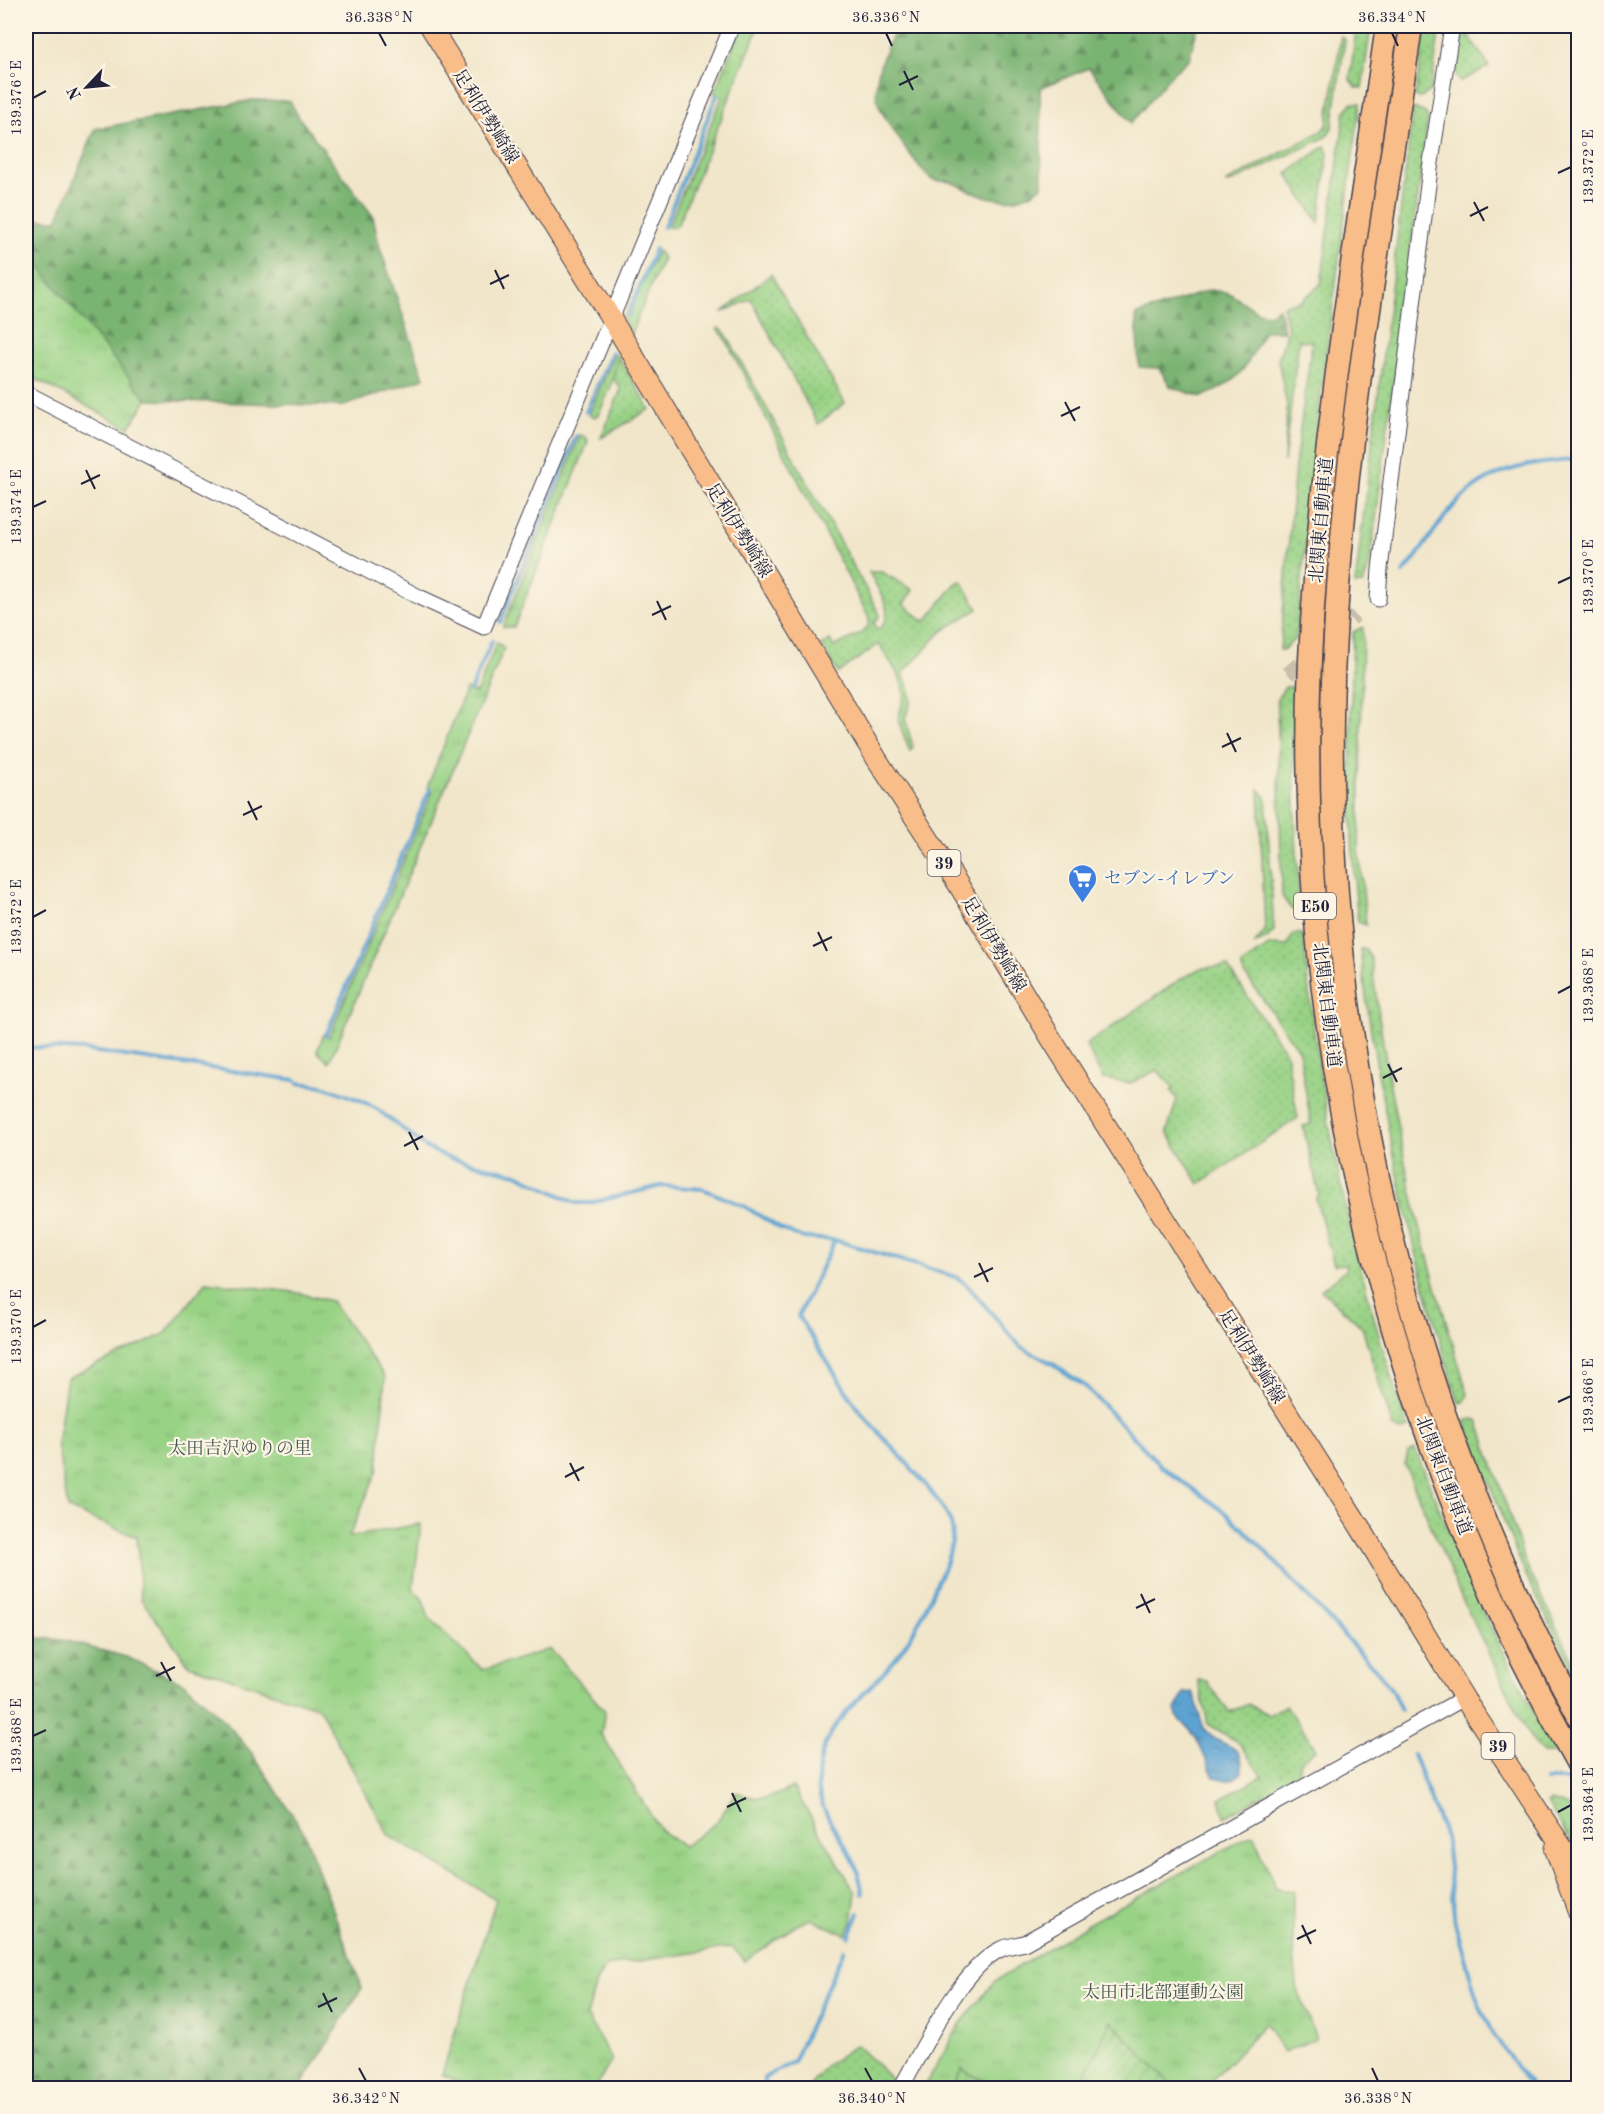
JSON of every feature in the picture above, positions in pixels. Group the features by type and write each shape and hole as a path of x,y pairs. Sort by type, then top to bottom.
{"highway":[{"name":"北関東自動車道","path":"1387,26 1333,406 1316,566 1309,719 1310,814 1318,943 1326,1010 1350,1158 1387,1310 1407,1374 1453,1503 1481,1569 1508,1630 1574,1756"},
{"name":"北関東自動車道","path":"1411,26 1357,406 1340,567 1332,729 1335,845 1342,938 1361,1089 1373,1150 1389,1221 1423,1345 1455,1439 1502,1558 1528,1617 1578,1715"}],"main road":[{"name":"足利伊勢崎線","path":"430,26 612,320 878,761 958,884 1057,1047 1363,1532 1464,1698 1578,1871"},
{"name":"足利伊勢崎線","path":"1530,1795 1546,1826 1578,1912"}],"street":[{"path":"26,393 419,597 484,627 732,26"},
{"path":"1378,599 1430,169 1452,26"},
{"path":"901,2088 953,1999 979,1967 1001,1949 1024,1943 1464,1698"}],"green space":[{"path":"742,26 759,26 678,224 672,228 668,227 722,97 714,93"},
{"path":"898,26 1198,26 1189,59 1173,73 1131,123 1089,68 1040,88 1042,186 1031,194 1009,200 987,197 950,182 931,179 918,165 892,128 879,106 876,90 882,61"},
{"path":"1347,26 1371,26 1362,88 1356,87 1350,80 1355,36"},
{"path":"1426,26 1440,26 1431,90 1421,98 1415,97"},
{"path":"1463,27 1489,66 1460,82 1455,74"},
{"path":"1341,36 1345,40 1332,128 1326,137 1232,182 1225,183 1320,132 1327,126"},
{"path":"253,100 290,101 298,116 373,216 379,245 424,378 344,406 147,400 26,250 26,219 57,220 95,129"},
{"path":"1352,103 1360,103 1319,407 1296,638 1280,650 1295,466 1312,342 1299,340 1284,462 1287,405 1278,359 1288,329 1283,305 1301,301 1321,284 1345,111"},
{"path":"1413,108 1426,113 1428,118 1370,563 1363,584 1355,585"},
{"path":"1325,146 1328,153 1319,223 1287,174"},
{"path":"26,250 147,400 129,428 26,374"},
{"path":"658,251 663,258 631,333 623,318"},
{"path":"771,274 845,403 818,424 751,299 723,312"},
{"path":"1210,290 1229,293 1258,312 1269,314 1279,308 1284,331 1264,331 1241,372 1225,386 1201,397 1171,387 1159,368 1139,367 1136,315"},
{"path":"720,328 726,334 880,615 874,624 878,630 884,623 887,609 869,572 882,572 913,590 904,604 925,622 956,583 962,581 978,609 942,631 903,673 911,701 905,718 913,747 910,752 898,720 905,693 898,674 879,644 838,673 821,645 830,640 834,647 863,632 869,625 869,618 724,336 717,329"},
{"path":"614,354 618,356 611,386 599,414 595,417 589,415"},
{"path":"618,356 650,409 601,438 621,389 612,376"},
{"path":"580,435 587,438 588,442 514,627 503,627"},
{"path":"1363,627 1359,848 1366,925 1358,922 1351,777 1353,632"},
{"path":"497,642 504,649 329,1063 317,1051 324,1034 329,1037 433,791 427,788 466,689 476,693"},
{"path":"1285,687 1294,687 1295,817 1300,911 1291,909 1282,896 1277,699"},
{"path":"1259,789 1266,797 1274,931 1267,938 1253,945 1265,931"},
{"path":"1293,934 1303,934 1318,1060 1341,1184 1371,1307 1408,1428 1402,1431 1393,1428 1362,1327 1321,1290 1346,1270 1345,1264 1334,1265 1316,1199 1319,1195 1303,1126 1311,1124 1299,1051 1242,970 1242,965 1270,945 1287,946"},
{"path":"1360,949 1365,949 1371,958 1402,1151 1428,1260 1468,1394 1464,1402 1459,1403 1412,1235 1376,1064"},
{"path":"1227,966 1286,1053 1298,1118 1199,1184 1167,1132 1177,1099 1171,1091 1174,1088 1157,1070 1131,1083 1103,1079 1086,1045 1182,978 1201,968"},
{"name":"太田吉沢ゆりの里","path":"206,1282 294,1292 331,1301 385,1377 378,1469 349,1537 421,1524 413,1589 423,1600 429,1618 483,1670 550,1649 605,1711 601,1734 660,1830 683,1846 716,1823 736,1792 765,1798 793,1787 856,1893 852,1922 846,1935 811,1919 797,1925 745,1961 732,1947 606,1966 596,1982 587,2016 612,2060 595,2088 469,2088 442,2074 496,1899 389,1836 319,1708 189,1665 141,1599 137,1537 68,1509 57,1443 67,1378 165,1334"},
{"path":"1478,1420 1525,1562 1578,1670 1578,1680 1522,1567 1465,1421"},
{"path":"1415,1449 1476,1599 1556,1753 1543,1753 1531,1739 1462,1599 1405,1465 1408,1452"},
{"path":"26,1637 63,1640 126,1657 184,1683 223,1719 251,1752 304,1832 362,1988 300,2088 26,2088"},
{"path":"1198,1680 1207,1681 1229,1712 1248,1704 1269,1715 1286,1705 1316,1749 1300,1762 1297,1776 1225,1817 1220,1799 1262,1776 1239,1743 1208,1724"},
{"path":"1551,1801 1578,1810 1578,1852 1547,1803"},
{"name":"太田市北部運動公園","path":"1253,1834 1276,1889 1293,1891 1293,1943 1297,1986 1316,2039 1283,2052 1266,2023 1207,2088 923,2088 961,2023 995,1981 1093,1921"},
{"path":"1111,2021 1170,2084 1171,2088 1079,2088"},
{"path":"856,2045 895,2082 891,2088 808,2088 824,2067"},
{"path":"962,2069 995,2088 952,2088"}],"water":[{"path":"1192,1692 1206,1731 1239,1754 1242,1772 1234,1779 1214,1777 1195,1736 1177,1716 1175,1709 1184,1693"}],"waterway":[{"path":"664,227 717,95"},
{"path":"628,316 655,249"},
{"path":"586,412 612,352"},
{"path":"500,622 576,436"},
{"path":"1403,573 1447,514 1476,486 1506,471 1578,459"},
{"path":"470,691 492,641"},
{"path":"326,1035 430,789"},
{"path":"26,1047 83,1050 296,1080"},
{"path":"299,1083 323,1086 360,1100 377,1109 427,1148 449,1158 517,1174 576,1203 590,1203 661,1186 703,1189 744,1206 781,1229 804,1238 835,1240 956,1277 967,1285 1021,1347 1053,1364 1085,1386 1162,1467 1222,1510 1250,1535 1379,1673 1391,1689 1401,1710"},
{"path":"835,1240 798,1316 860,1411 912,1468 938,1501 947,1515 953,1534 946,1561 913,1632 891,1664 837,1724 820,1759 819,1794 828,1817 853,1860 863,1894"},
{"path":"1413,1754 1446,1840 1455,1923 1477,1999 1492,2033 1532,2088"},
{"path":"1546,1780 1578,1780"},
{"path":"849,1937 859,1913"},
{"path":"764,2088 764,2078 793,2062 844,1950"}],"tunnel":[{"path":"1333,634 1355,615"},
{"path":"1288,674 1313,652"}],"place":[{"name":"セブン-イレブン","path":"1083,904"}]}
